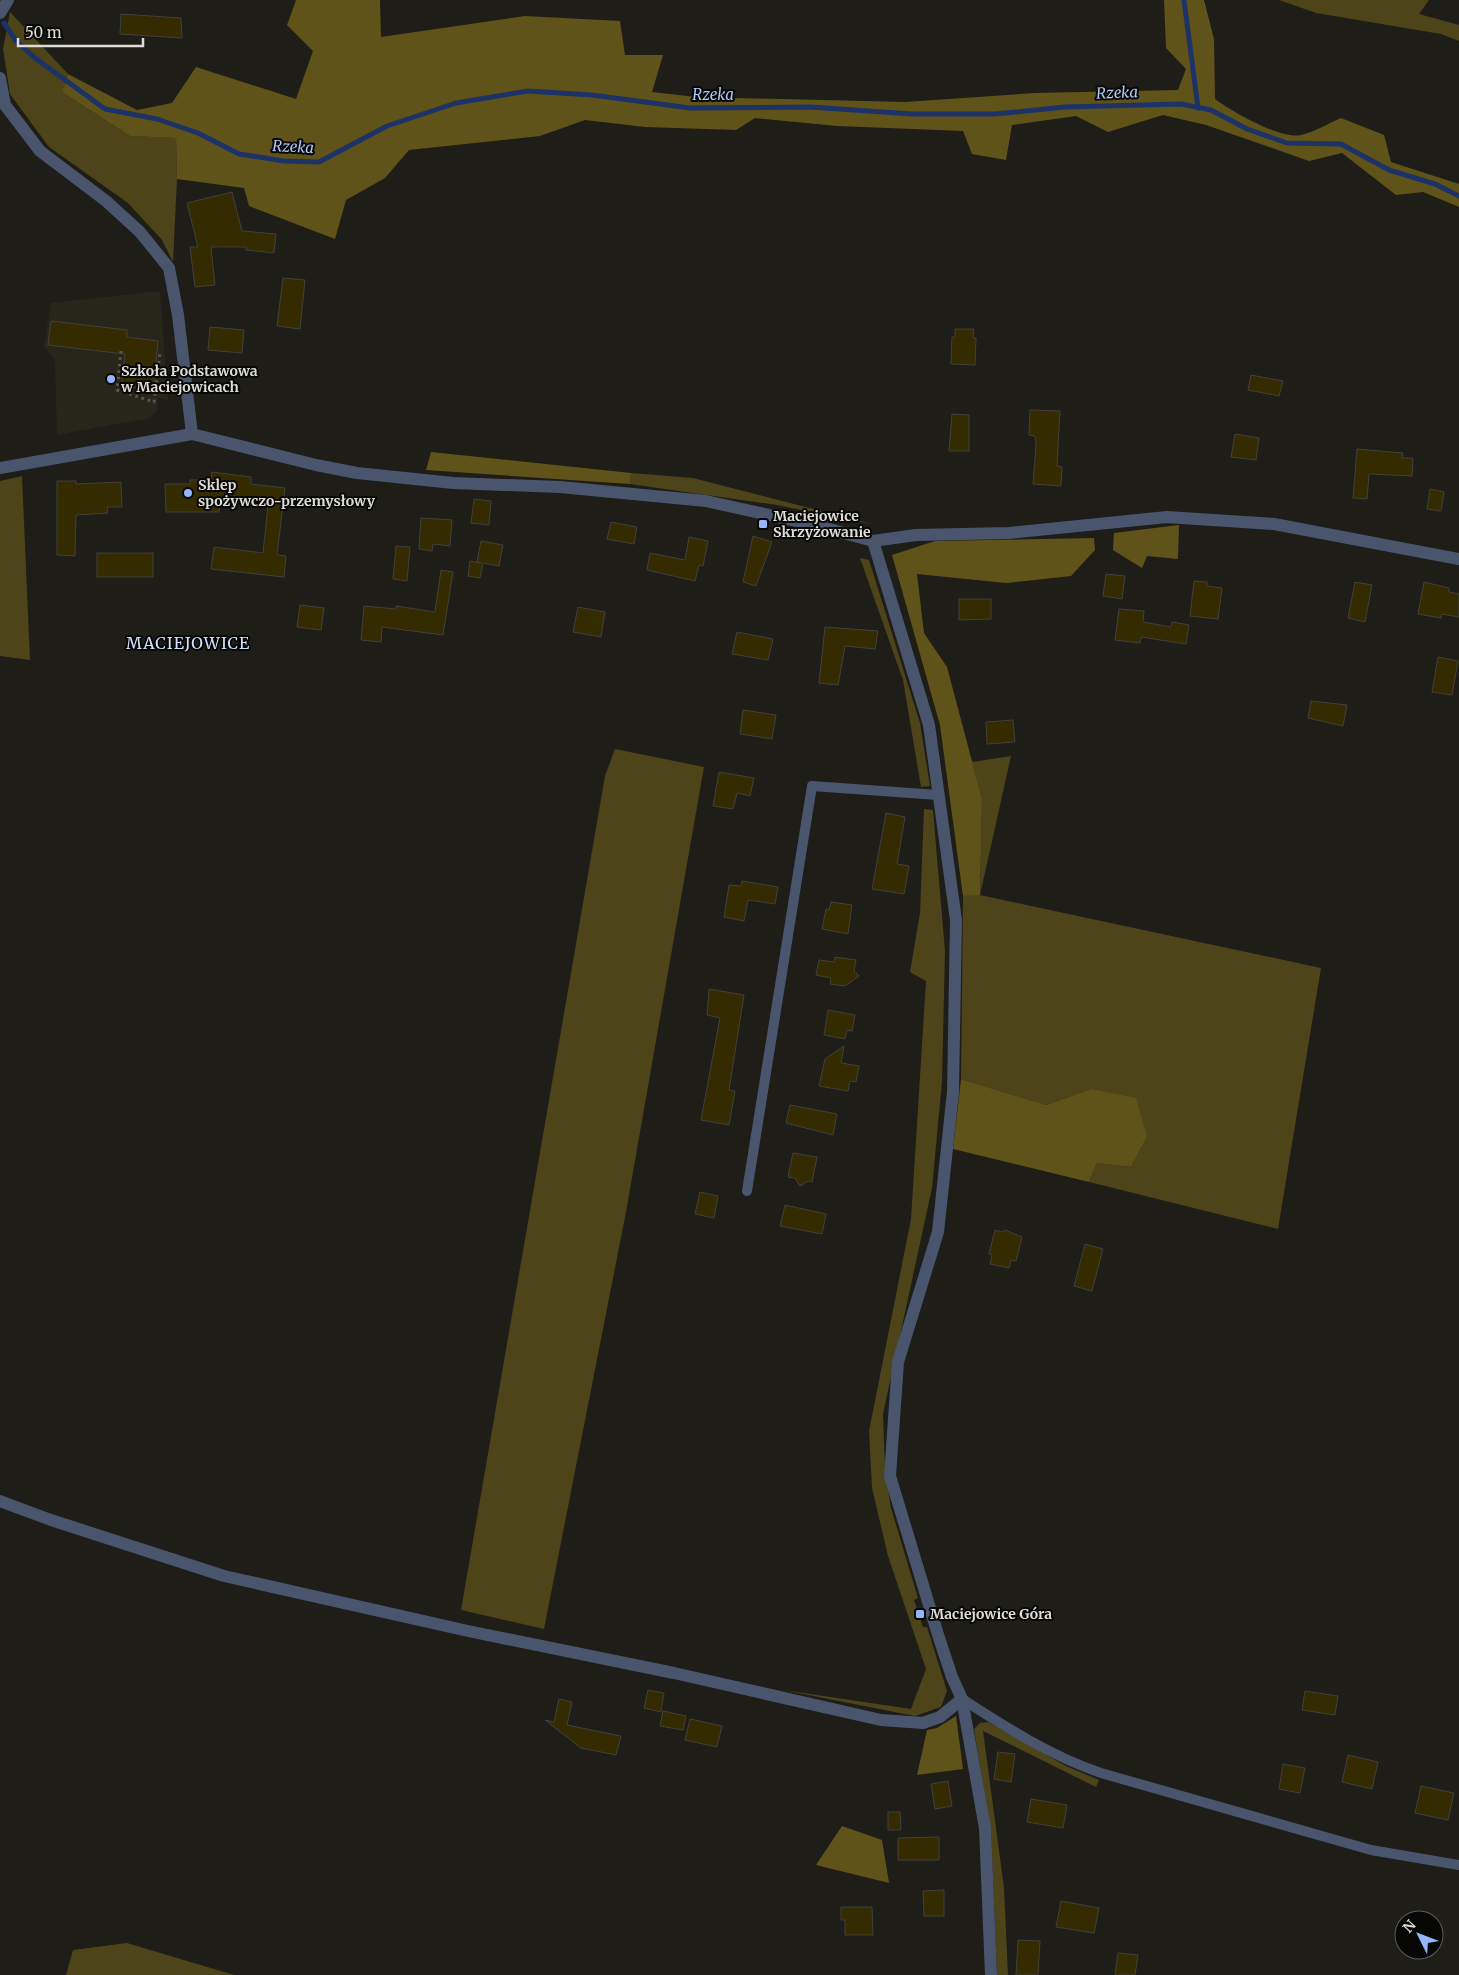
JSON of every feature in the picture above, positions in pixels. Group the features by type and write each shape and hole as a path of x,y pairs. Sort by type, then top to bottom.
{"street":[{"path":"0,13 8,0"},
{"path":"0,78 5,105 40,151 106,201 140,232 169,268 178,315 192,434"},
{"path":"0,468 192,434 307,463 357,472 453,483 560,486 706,501 814,525 873,541 916,535 1009,534 1167,517 1274,524 1459,559"},
{"path":"873,541 929,725 956,920 954,1092 938,1232 898,1362 890,1476 939,1638 952,1677 962,1699 985,1828 991,1975"},
{"path":"0,1501 60,1523 224,1576 468,1631 674,1673 880,1720 923,1723 940,1717 962,1699"}],"lane":[{"path":"748,1191 812,786 938,795"},
{"path":"962,1699 1028,1740 1070,1763 1101,1774 1371,1850 1459,1865"}],"path":[{"path":"121,351 117,390 154,402 160,352"}],"shaded area":[{"path":"296,0 380,0 381,37 525,16 620,21 625,55 663,55 652,92 696,97 905,102 1035,93 1178,90 1186,69 1166,48 1164,0 1204,0 1214,39 1215,99 1244,117 1281,133 1292,135 1306,134 1341,118 1384,135 1391,162 1459,184 1459,207 1423,192 1396,195 1342,153 1309,161 1206,125 1163,115 1108,132 1076,116 1012,125 1006,160 972,154 963,131 837,126 755,118 736,130 645,127 585,120 540,136 409,150 385,178 346,200 335,239 249,206 244,188 177,179 176,138 130,136 62,92 68,74 137,110 172,103 196,67 296,99 313,51 287,25"},
{"path":"1279,0 1429,0 1419,14 1459,25 1459,41 1441,34 1316,13"},
{"path":"10,12 68,74 62,92 130,136 176,138 177,179 173,262 162,240 128,203 49,147 10,94 3,49"},
{"name":"Szkoła Podstawowa w Maciejowicach","path":"160,291 168,400 158,398 157,410 150,418 57,435 55,360 44,346 51,303"},
{"path":"431,452 631,473 630,484 426,470"},
{"path":"631,473 693,478 876,525 777,505 630,484"},
{"path":"22,476 30,660 0,656 0,481"},
{"path":"1179,525 1178,559 1147,556 1142,568 1113,550 1114,533"},
{"path":"1094,538 1095,550 1071,576 1006,583 917,574 924,633 947,667 982,799 980,895 963,896 940,725 892,555 935,541"},
{"path":"860,558 869,560 920,723 930,786 921,787 903,680"},
{"path":"615,749 704,767 626,1212 544,1629 461,1610 605,776"},
{"path":"1011,756 980,895 1321,968 1278,1229 1089,1182 1097,1163 1131,1167 1147,1137 1091,1089 1046,1105 961,1079 963,896 980,894 982,799 972,762"},
{"path":"924,809 933,810 945,951 942,1082 932,1188 883,1414 885,1468 891,1508 918,1598 914,1600 923,1627 927,1627 947,1691 941,1707 915,1716 783,1690 911,1709 926,1669 888,1556 872,1488 869,1431 911,1219 926,981 910,972 920,913"},
{"path":"961,1079 1046,1105 1091,1089 1136,1098 1147,1137 1131,1167 1097,1163 1089,1182 953,1149"},
{"path":"956,1716 963,1769 917,1775 927,1730 937,1728"},
{"path":"988,1722 1066,1766 1099,1780 1096,1787 983,1731 1004,1888 1008,1975 997,1975 991,1832 974,1729 980,1723"},
{"path":"842,1826 882,1840 889,1883 816,1865"},
{"path":"127,1943 234,1975 66,1975 73,1950"}],"building":[{"path":"121,14 181,18 182,38 120,34"},
{"path":"232,192 242,231 276,234 274,253 246,250 246,247 211,247 215,285 195,287 190,247 198,247 187,203"},
{"path":"283,278 305,280 300,329 277,326"},
{"path":"51,321 127,330 127,337 158,341 153,390 121,386 125,354 48,345"},
{"path":"210,327 244,330 242,353 208,350"},
{"path":"955,329 974,329 973,338 976,338 975,365 951,364 952,337 955,337"},
{"path":"1251,375 1283,381 1279,396 1248,390"},
{"path":"1030,410 1060,411 1057,466 1062,467 1061,486 1033,484 1036,444 1035,436 1029,435"},
{"path":"952,414 969,415 969,451 949,451"},
{"path":"1235,434 1259,438 1256,460 1231,457"},
{"path":"1357,449 1403,453 1402,458 1413,458 1412,476 1369,474 1367,499 1353,498"},
{"path":"212,472 251,477 251,484 285,488 277,555 286,556 284,577 211,569 214,547 263,553 268,505 236,501 235,505 220,503 219,512 166,512 165,484 190,484 190,480 211,480"},
{"path":"57,481 76,481 76,484 121,482 122,507 107,507 108,513 76,515 75,556 57,555"},
{"path":"1430,489 1444,492 1441,511 1427,509"},
{"path":"474,499 491,501 489,525 471,523"},
{"path":"421,518 452,520 450,546 433,544 432,551 419,549"},
{"path":"611,522 637,527 634,544 607,539"},
{"path":"753,536 772,542 756,586 743,582"},
{"path":"689,537 708,541 703,566 699,565 695,581 647,570 650,553 685,560"},
{"path":"481,541 503,545 499,566 483,563 480,578 468,576 470,561 481,563 477,562"},
{"path":"396,546 410,547 407,581 393,579"},
{"path":"97,553 153,553 153,577 97,577"},
{"path":"441,570 453,572 443,635 382,627 381,642 361,640 364,606 396,609 396,606 435,612"},
{"path":"1106,574 1125,576 1122,599 1103,596"},
{"path":"1194,581 1207,582 1207,586 1222,588 1218,619 1190,616"},
{"path":"1355,582 1372,585 1365,622 1348,618"},
{"path":"1424,582 1449,588 1449,592 1459,594 1459,617 1442,614 1441,618 1418,614"},
{"path":"959,599 991,599 991,619 959,620"},
{"path":"300,605 324,608 321,630 297,627"},
{"path":"578,607 605,612 601,637 573,632"},
{"path":"1119,609 1144,611 1143,622 1171,627 1172,622 1189,625 1186,644 1141,637 1140,643 1115,640"},
{"path":"825,627 878,631 875,649 845,646 838,685 819,683"},
{"path":"737,632 773,639 768,660 732,654"},
{"path":"1438,657 1458,661 1452,695 1432,692"},
{"path":"1311,701 1347,705 1343,726 1308,718"},
{"path":"743,710 776,715 772,739 740,734"},
{"path":"1013,720 1015,742 987,744 986,722"},
{"path":"719,772 754,778 750,796 737,793 733,809 713,806"},
{"path":"886,813 905,817 897,864 909,866 904,894 872,889"},
{"path":"742,881 778,887 775,904 748,900 744,921 724,917 729,885 741,886"},
{"path":"831,902 852,905 848,934 822,929 826,909 829,910"},
{"path":"835,957 856,960 854,971 859,976 845,986 830,984 831,978 816,975 819,960 834,962"},
{"path":"709,989 744,995 729,1090 735,1091 729,1125 701,1120 720,1018 707,1015"},
{"path":"828,1010 855,1015 852,1031 847,1030 845,1039 824,1035"},
{"path":"844,1046 841,1063 859,1066 856,1082 850,1081 848,1091 819,1086 825,1059"},
{"path":"790,1105 837,1114 833,1135 786,1123"},
{"path":"793,1153 817,1157 812,1182 808,1181 800,1186 795,1178 788,1177"},
{"path":"700,1192 718,1196 714,1218 695,1214"},
{"path":"785,1205 826,1214 822,1234 780,1226"},
{"path":"995,1230 1002,1232 1005,1230 1022,1237 1016,1261 1011,1260 1009,1268 990,1264 992,1255 989,1254"},
{"path":"1085,1244 1103,1249 1092,1291 1074,1286"},
{"path":"648,1690 664,1693 661,1712 644,1708"},
{"path":"1305,1691 1338,1696 1335,1715 1302,1710"},
{"path":"559,1699 572,1702 567,1725 621,1736 616,1755 581,1748 545,1720 554,1722"},
{"path":"663,1711 686,1716 683,1730 660,1726"},
{"path":"690,1719 722,1726 717,1747 685,1740"},
{"path":"998,1752 1015,1754 1011,1782 994,1779"},
{"path":"1348,1755 1378,1762 1372,1789 1342,1782"},
{"path":"1283,1764 1305,1768 1300,1793 1279,1789"},
{"path":"948,1781 952,1806 935,1809 931,1784"},
{"path":"1421,1786 1454,1793 1448,1820 1415,1813"},
{"path":"1031,1799 1067,1805 1063,1828 1027,1822"},
{"path":"888,1812 900,1812 901,1830 888,1830"},
{"path":"939,1837 939,1860 898,1860 898,1838"},
{"path":"944,1890 944,1916 924,1916 923,1891"},
{"path":"1061,1901 1099,1908 1094,1933 1056,1927"},
{"path":"841,1907 872,1907 873,1935 845,1935 845,1920 841,1920"},
{"path":"1018,1940 1040,1941 1038,1975 1016,1975"},
{"path":"1118,1953 1138,1955 1135,1975 1115,1975"}],"waterway":[{"path":"1184,0 1198,108"},
{"name":"Rzeka","path":"4,23 16,41 35,58 105,109 157,119 198,133 239,154 284,161 319,162 387,126 456,103 528,91 592,95 690,108 810,107 912,114 995,114 1065,107 1181,104 1211,110 1247,129 1287,143 1341,144 1389,170 1435,184 1459,196"}],"place":[{"name":"Szkoła Podstawowa w Maciejowicach","path":"111,379"},
{"name":"Sklep spożywczo-przemysłowy","path":"188,493"},
{"name":"Maciejowice Skrzyżowanie","path":"763,524"},
{"name":"Maciejowice Góra","path":"920,1614"}],"district":[{"name":"MACIEJOWICE","path":"188,643"}]}
